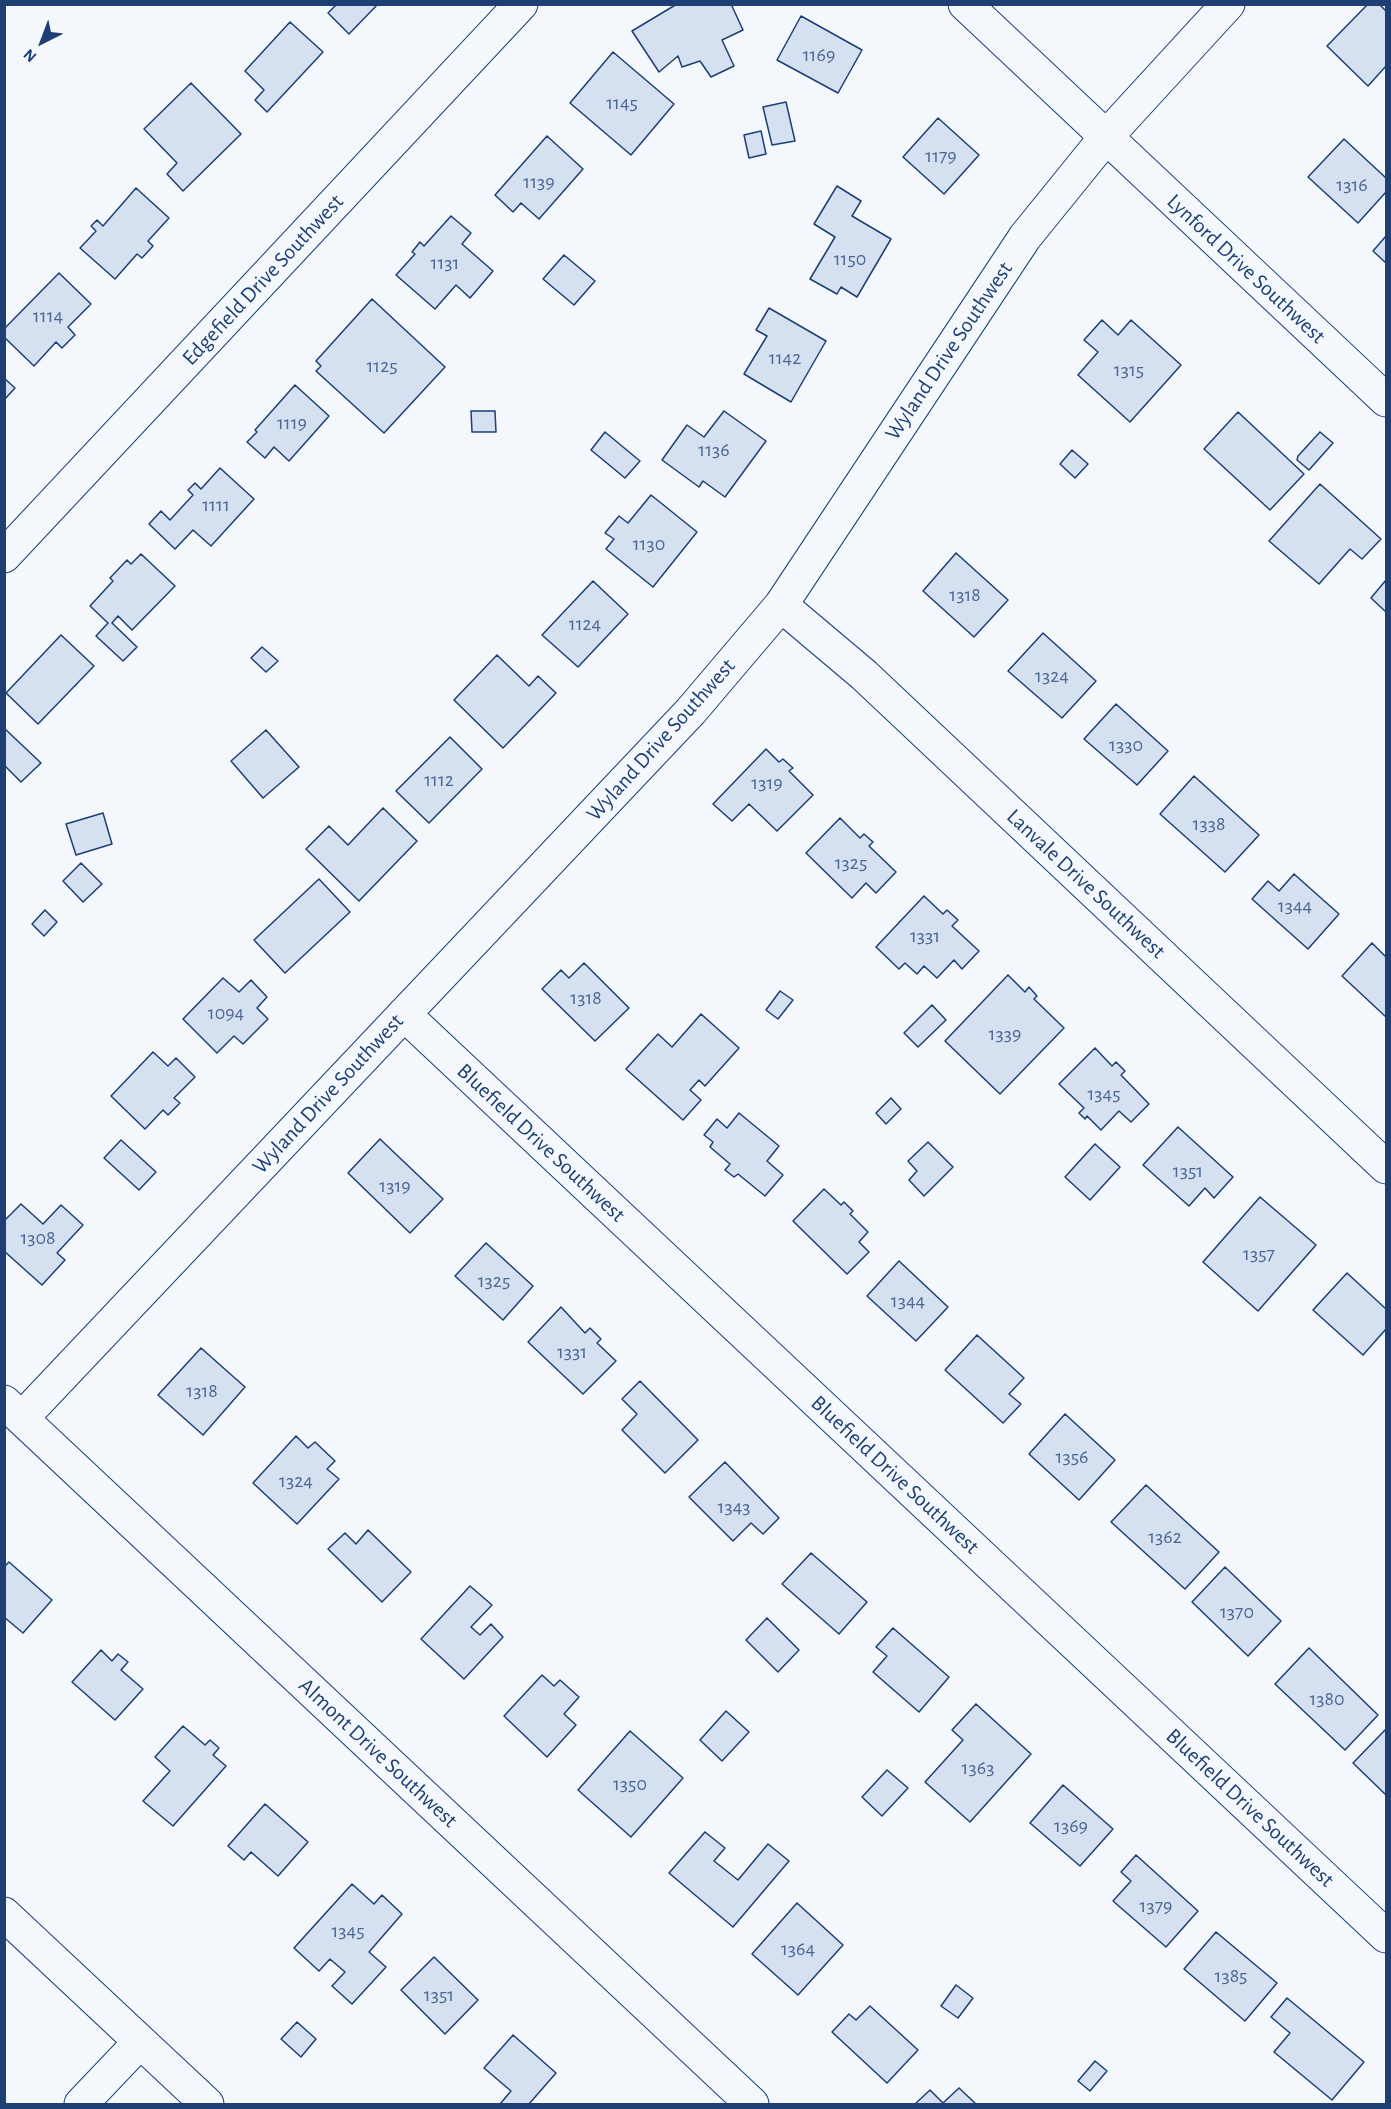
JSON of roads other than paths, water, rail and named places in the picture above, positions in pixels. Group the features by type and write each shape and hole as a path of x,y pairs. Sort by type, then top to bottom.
{"street":[{"name":"Edgefield Drive Southwest","path":"4,556 520,4"},
{"path":"965,4 1106,137"},
{"name":"Wyland Drive Southwest","path":"13,1410 404,1014 691,711 781,605 1025,237 1106,137 1228,4"},
{"name":"Lynford Drive Southwest","path":"1106,137 1386,400"},
{"name":"Lanvale Drive Southwest","path":"781,605 864,675 1386,1167"},
{"name":"Bluefield Drive Southwest","path":"404,1014 1386,1936"},
{"name":"Almont Drive Southwest","path":"13,1410 752,2104"},
{"path":"4,1914 207,2104"},
{"path":"81,2104 140,2042"}]}
